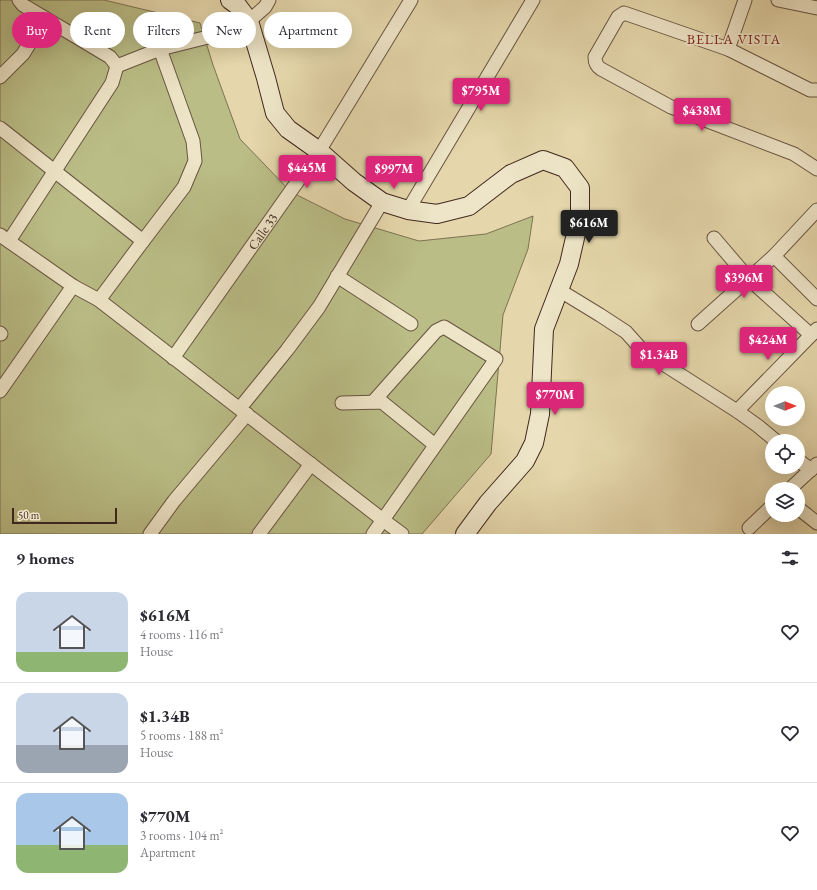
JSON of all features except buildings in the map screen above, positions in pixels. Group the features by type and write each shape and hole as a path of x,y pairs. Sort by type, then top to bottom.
{"street":[{"path":"19,0 22,5 34,12"},
{"path":"230,0 237,5 242,12"},
{"path":"256,15 265,8 269,0"},
{"name":"Calle 33","path":"173,358 319,151 411,0"},
{"path":"408,210 533,0"},
{"path":"728,49 745,0"},
{"path":"778,0 817,8"},
{"path":"817,90 810,90 728,49 624,13 618,17 595,57 595,63 601,69 671,107 794,154 817,169"},
{"path":"62,29 110,57 117,66"},
{"path":"117,66 160,49 202,38"},
{"path":"256,44 275,113 288,129 319,151 354,182 382,202 408,210 437,214 469,206 511,174 543,160 565,168 580,188 580,216 569,264 544,329 540,414 534,444 525,462 488,503 465,534"},
{"path":"0,77 22,54 26,48"},
{"path":"99,300 184,187 195,161 193,140 160,49"},
{"path":"117,66 112,83 54,171 4,238 74,286 99,300 402,534"},
{"path":"0,128 142,241"},
{"path":"150,534 319,307 382,202"},
{"path":"698,324 774,256 817,210"},
{"path":"714,238 749,279 814,332 737,411"},
{"path":"774,256 817,299"},
{"path":"337,276 411,324"},
{"path":"0,391 74,286"},
{"path":"559,290 626,332 643,351 737,411 768,434"},
{"path":"373,402 436,331 444,327 496,358 373,534"},
{"path":"342,403 382,402 435,445"},
{"path":"259,534 311,464"},
{"path":"798,482 814,467"},
{"path":"749,528 765,513"},
{"path":"805,514 817,523"}],"green space":[{"path":"0,0 104,0 154,12 133,12 133,48 194,48 194,22 200,23 202,29 202,48 208,48 240,139 291,192 345,219 419,241 486,234 533,216 528,249 503,315 491,454 422,534 0,534"}],"district":[{"name":"BELLA VISTA","path":"734,39"}]}
